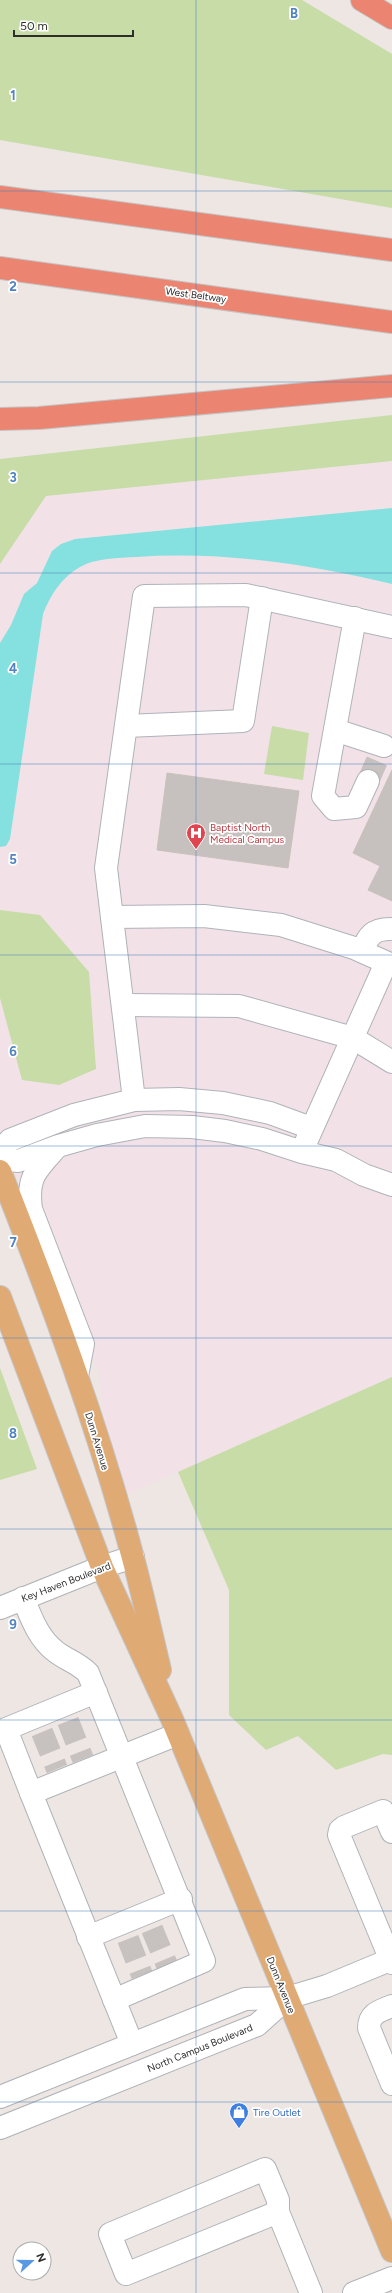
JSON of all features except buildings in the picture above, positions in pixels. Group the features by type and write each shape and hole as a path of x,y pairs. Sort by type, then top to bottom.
{"highway":[{"path":"362,0 392,18"},
{"path":"0,197 392,250"},
{"name":"West Beltway","path":"0,268 392,322"},
{"path":"0,419 39,418 392,386"},
{"path":"0,427 39,418"}],"main road":[{"name":"Dunn Avenue","path":"0,1171 41,1274 77,1376 133,1558 175,1726"},
{"name":"Dunn Avenue","path":"0,1297 102,1567 175,1726 392,2251"}],"street":[{"path":"134,1100 106,868 144,596 246,595 392,627"},
{"path":"126,726 243,722 262,598"},
{"path":"355,618 323,796 334,809 356,807 368,781"},
{"path":"335,730 385,744"},
{"path":"112,917 204,916 281,925 362,951 389,964 311,1128 302,1152"},
{"path":"362,951 368,938 373,932 390,929"},
{"path":"123,1005 239,1006 353,1038 392,1062"},
{"path":"0,1152 10,1140 74,1115 134,1100 179,1099 223,1103 270,1113 311,1128"},
{"path":"0,1159 18,1161 58,1146 97,1135 145,1126 192,1127 225,1131 262,1139 302,1152 336,1160 364,1175 392,1185"},
{"path":"58,1146 37,1168 30,1184 29,1194 31,1209 83,1344 77,1376"},
{"name":"Key Haven Boulevard","path":"0,1608 102,1567 133,1558"},
{"path":"23,1598 38,1632 55,1651 80,1664 88,1673 181,1899 204,1961 169,1970 144,1981 114,2000"},
{"path":"96,1692 65,1714 39,1724 6,1729 132,2044"},
{"path":"31,1793 59,1775 85,1765 122,1757 175,1726"},
{"path":"0,2097 245,1999 287,1998 327,1986 392,1961 339,1835 340,1830 344,1826 383,1811 392,1832"},
{"path":"88,1937 125,1931 149,1921 181,1899"},
{"name":"North Campus Boulevard","path":"0,2128 258,2025 287,1998"},
{"path":"392,2006 373,2014 369,2020 369,2028 392,2084"},
{"path":"278,2212 126,2274 110,2234 265,2169 278,2200 278,2212 312,2293"},
{"path":"354,2293 392,2278"}],"shaded area":[{"name":"Baptist North Medical Campus","path":"392,461 392,1377 126,1495 105,1425 98,1372 80,1317 22,1189 0,1136 0,564 46,496"}],"green space":[{"path":"0,0 302,0 392,54 392,208 0,140"},
{"path":"392,415 392,461 46,496 0,564 0,459"},
{"path":"272,726 309,733 303,780 264,774"},
{"path":"0,910 40,915 89,972 96,1069 59,1085 22,1080 0,998"},
{"path":"0,1368 37,1469 0,1480"},
{"path":"392,1377 392,1755 383,1754 336,1770 298,1736 266,1750 229,1715 229,1590 178,1472"}],"water":[{"path":"392,508 392,584 329,570 297,565 200,556 107,559 86,564 67,576 53,593 43,614 10,839 6,846 0,847 0,643 11,625 24,594 37,583 52,551 61,544 75,539"}],"tunnel":[{"path":"368,781 379,756"},
{"path":"68,1721 83,1759"},
{"path":"42,1732 57,1769"},
{"path":"152,1929 167,1965"},
{"path":"128,1939 142,1975"}],"place":[{"name":"Baptist North Medical Campus","path":"196,850"},
{"name":"Tire Outlet","path":"239,2129"}]}
